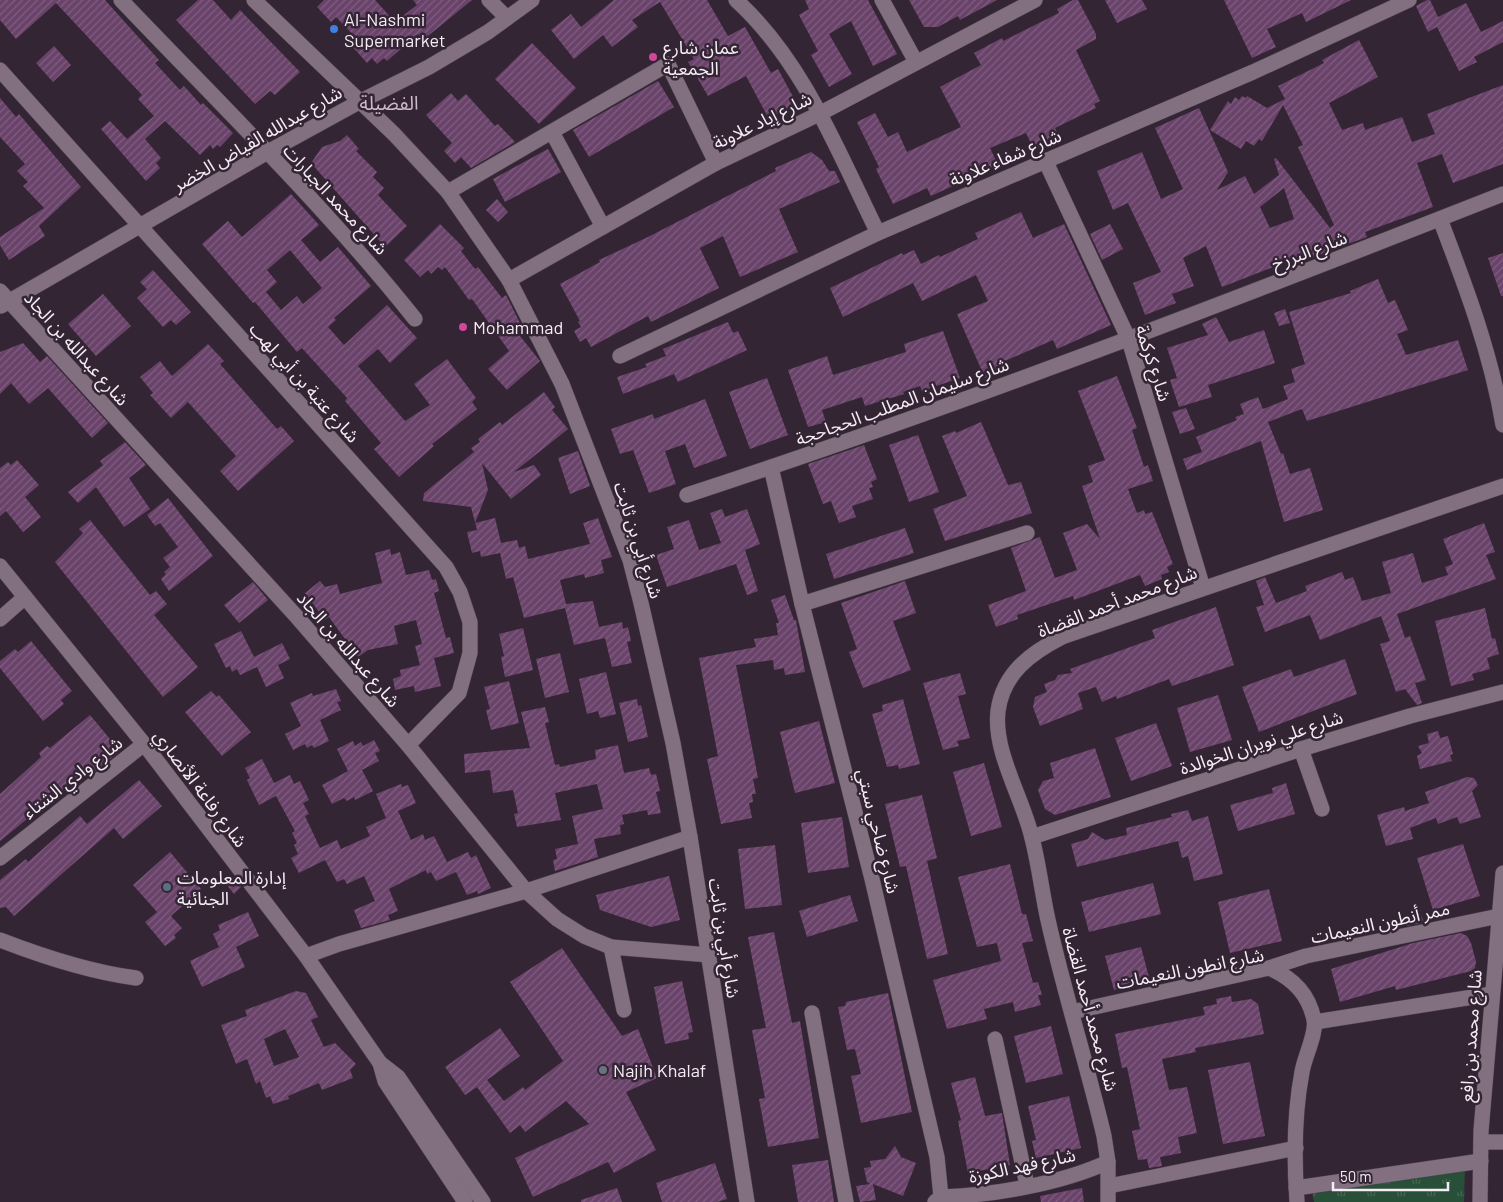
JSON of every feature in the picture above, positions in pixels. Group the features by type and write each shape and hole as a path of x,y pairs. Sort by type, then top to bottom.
{"street":[{"name":"شارع محمد الجبارات","path":"121,0 368,260 415,319"},
{"name":"شارع أبي بن ثابت","path":"254,0 358,102 394,134 448,192 509,280 562,384 630,560 673,743 690,837 747,1202"},
{"path":"489,0 507,18"},
{"name":"شارع عبدالله الفياض الخضر","path":"3,300 139,227 266,152 358,102 429,67 532,0"},
{"path":"736,0 771,36 819,114 878,233"},
{"path":"882,0 916,62"},
{"name":"شارع إياد علاونة","path":"509,280 716,163 819,114 916,62 1011,6 1035,0"},
{"name":"شارع شفاء علاونة","path":"620,356 878,233 1253,72 1409,0"},
{"path":"448,192 668,64 716,163"},
{"name":"شارع عتبة بن أبي لهب","path":"0,70 446,567 460,592 470,622 470,653 465,677 458,693 408,745"},
{"path":"552,132 603,227"},
{"name":"شارع كركمة","path":"1045,160 1129,340 1203,588"},
{"name":"شارع البرزخ","path":"1129,340 1503,194"},
{"path":"1440,218 1478,318 1499,400 1503,425"},
{"name":"شارع عبدالله بن الجاد","path":"3,300 290,610 408,745 526,891 556,919 584,936 611,947 709,955"},
{"name":"شارع سليمان المطلب الحجاحجة","path":"686,495 771,467 1129,340"},
{"name":"شارع ضاحي سبتي","path":"771,467 802,604 872,879 937,1157 938,1200"},
{"name":"شارع محمد أحمد القضاة","path":"1108,1202 1108,1162 1095,1099 1048,920 1032,836 998,732 998,712 1001,696 1009,679 1022,662 1040,648 1062,637 1503,486"},
{"path":"802,604 1027,533"},
{"name":"شارع رفاعة الأنصاري","path":"0,566 144,744 306,956 380,1063 398,1077 484,1202"},
{"path":"0,619 25,597"},
{"name":"شارع علي نويران الخوالدة","path":"1032,836 1301,749 1410,716 1503,692"},
{"name":"شارع وادي الشتاء","path":"0,858 144,744"},
{"path":"1301,749 1322,809"},
{"path":"306,956 339,944 526,891 690,837"},
{"name":"شارع محمد بن رافع","path":"1480,1202 1481,1142 1496,985 1503,873"},
{"name":"ممر أنطون النعيمات","path":"1269,968 1306,956 1499,916"},
{"path":"0,940 80,967 109,975 136,978"},
{"path":"611,947 624,1010"},
{"name":"شارع انطون النعيمات","path":"1072,1012 1269,968 1280,972 1300,988 1315,1022"},
{"path":"1481,1161 1297,1195 1296,1148 1302,1071 1315,1022 1496,985"},
{"path":"812,1013 846,1202"},
{"path":"995,1039 1027,1185"},
{"name":"شارع رفاعة الأنصاري","path":"380,1063 385,1080 465,1202"},
{"path":"1481,1142 1503,1142"},
{"path":"1109,1186 1296,1148"},
{"name":"شارع فهد الكوزة","path":"938,1200 1027,1185 1080,1173 1108,1162"}],"green space":[{"path":"1465,1163 1464,1202 1314,1202 1311,1187"}],"building":[{"path":"0,0 105,0 159,60 155,63 180,90 184,86 201,105 203,103 233,133 220,147 217,145 213,149 210,145 200,155 165,121 145,139 161,158 156,163 160,168 146,181 101,129 110,121 127,139 154,116 138,99 142,95 56,3 16,39 0,20"},
{"path":"198,0 213,0 231,20 240,10 300,72 275,95 270,91 255,104 176,20"},
{"path":"324,0 375,0 395,22 417,5 413,0 472,0 423,40 418,34 387,61 384,58 377,64 372,58 367,63 351,45 358,40 336,17 331,22 317,7"},
{"path":"614,0 707,0 728,36 745,27 771,73 778,69 797,104 769,119 746,76 708,96 688,62 694,59 660,2 632,20 638,27 612,47 603,35 574,59 551,30 571,14 581,27"},
{"path":"805,0 868,0 897,54 873,66 851,21 829,34 852,74 829,87 811,55 818,51 799,15 809,9"},
{"path":"909,0 997,0 960,20 958,16 938,27 924,27"},
{"path":"1073,0 1078,0 1096,34 1096,39 1076,50 1100,101 1094,104 1096,108 1055,128 1060,138 1034,150 1026,133 990,148 998,165 931,196 927,188 893,204 876,169 879,167 857,122 875,113 888,137 898,132 907,152 961,127 940,87 981,65 974,53 1002,38 1003,41 1059,13 1057,9"},
{"path":"1105,0 1142,0 1147,9 1117,23"},
{"path":"1224,0 1351,0 1306,22 1302,13 1267,29 1276,47 1252,58"},
{"path":"1430,0 1438,17 1466,3 1481,32 1503,21 1503,42 1474,57 1477,62 1459,71 1437,27 1428,32 1416,6"},
{"path":"1359,40 1378,77 1329,103 1342,130 1363,123 1365,130 1402,117 1412,142 1435,134 1427,114 1503,85 1503,164 1453,183 1442,154 1417,163 1433,207 1365,232 1367,237 1297,263 1296,259 1222,287 1206,246 1183,258 1194,286 1172,294 1176,303 1145,315 1133,283 1161,272 1128,203 1113,210 1097,171 1142,152 1161,199 1183,189 1155,128 1199,108 1228,172 1217,190 1245,176 1254,194 1279,175 1274,159 1276,158 1330,228 1334,225 1298,147 1303,145 1283,105 1262,141 1259,139 1254,146 1246,141 1241,149 1210,130 1228,101 1231,104 1235,97 1239,100 1242,96 1246,98 1247,96 1267,108 1285,99 1278,86 1324,63 1322,60","holes":["1284,188 1294,219 1270,228 1260,207"]},
{"path":"532,43 576,88 539,124 495,79"},
{"path":"54,46 71,65 53,82 36,63"},
{"path":"658,81 674,107 589,157 573,130"},
{"path":"451,93 458,101 466,94 495,126 498,124 515,142 471,168 461,157 455,163 444,151 452,143 426,115"},
{"path":"0,98 16,117 19,114 81,187 39,226 45,236 9,260 0,245 0,237 44,208 23,186 28,182 17,171 25,164 0,137"},
{"path":"347,135 359,149 356,151 377,172 373,177 384,188 378,195 407,226 385,247 311,163 322,147 340,141"},
{"path":"548,149 561,172 505,202 493,179"},
{"path":"811,152 822,160 829,171 835,171 840,182 779,209 798,252 740,277 723,236 700,248 719,288 651,322 648,316 591,347 586,338 580,342 574,331 581,327 578,322 580,321 560,284 600,262 599,260 776,171 775,168"},
{"path":"291,194 319,225 301,240 320,262 338,247 371,286 334,318 336,320 328,327 344,345 387,305 417,338 390,363 378,349 358,366 405,421 430,405 414,384 447,359 476,398 472,402 477,409 432,444 434,446 399,477 374,449 381,443 345,401 347,398 302,348 297,352 202,244 228,221 242,237","holes":["290,250 322,288 303,304 297,296 281,310 266,292 277,282 267,270"]},
{"path":"497,199 508,212 498,222 486,210"},
{"path":"1021,212 1033,238 1064,224 1111,325 1057,349 1053,340 1005,361 1008,368 985,378 957,314 988,301 976,275 922,301 913,283 843,317 830,288 902,253 903,255 914,250 921,264 939,255 940,257 978,239 975,233"},
{"path":"440,224 464,248 461,251 475,269 478,267 502,298 506,295 522,327 516,331 540,361 507,390 488,369 509,351 472,299 469,300 445,267 442,270 438,267 431,274 428,270 420,277 404,260"},
{"path":"1110,224 1123,249 1102,260 1090,234"},
{"path":"1503,253 1503,296 1501,296 1488,258"},
{"path":"153,270 191,312 176,325 171,320 163,327 137,298 147,289 140,282"},
{"path":"1378,279 1388,303 1395,300 1408,330 1397,334 1406,355 1458,340 1468,370 1307,421 1302,409 1268,422 1281,454 1283,453 1290,474 1310,468 1323,510 1284,522 1261,441 1187,470 1183,459 1202,452 1196,437 1237,420 1235,417 1244,414 1240,404 1258,397 1263,409 1288,399 1283,386 1295,382 1291,369 1305,364 1289,312 1351,293 1350,291"},
{"path":"103,294 131,326 96,356 68,324"},
{"path":"1285,309 1290,323 1279,326 1274,313"},
{"path":"1216,317 1229,342 1264,330 1275,363 1208,385 1212,397 1179,407 1170,380 1177,378 1167,348 1208,335 1202,324"},
{"path":"728,322 733,333 738,331 747,350 678,382 674,374 623,394 617,377 647,367 645,364 666,356 663,349"},
{"path":"943,331 960,378 922,391 920,386 903,392 904,394 865,406 862,397 822,410 826,422 808,427 788,370 827,356 833,375 906,352 904,344"},
{"path":"23,343 40,362 47,356 108,423 92,438 48,388 29,404 11,383 0,394 0,352"},
{"path":"208,344 224,361 220,364 277,429 281,426 294,441 238,491 220,471 236,456 188,402 171,418 150,395 153,393 140,377 160,361 172,376"},
{"path":"1117,376 1137,428 1132,430 1144,467 1148,465 1153,481 1128,489 1137,513 1144,510 1145,514 1152,512 1173,564 1167,567 1169,572 1161,575 1162,579 1145,586 1140,575 1074,600 1073,596 1017,615 1018,619 996,627 988,605 1026,591 1011,548 1040,537 1055,578 1077,570 1063,533 1087,524 1100,539 1082,486 1093,482 1088,466 1105,460 1078,391"},
{"path":"767,378 788,435 750,449 729,392"},
{"path":"544,392 555,407 552,410 568,429 514,472 534,465 541,475 511,499 482,463 488,490 475,523 471,507 423,501 424,493 474,452 471,448 480,442 478,439 500,422 502,425"},
{"path":"705,399 727,456 694,468 685,444 665,451 676,484 649,493 633,450 620,454 611,429 653,414 654,419"},
{"path":"1186,408 1195,429 1180,434 1172,412"},
{"path":"981,422 1008,485 1021,482 1032,513 945,541 933,509 967,496 942,436 955,431 956,433"},
{"path":"918,435 939,492 909,502 889,445"},
{"path":"125,442 146,465 129,478 150,509 124,527 96,487 78,503 68,492 103,465 100,461"},
{"path":"864,445 877,479 871,482 873,487 869,488 873,499 852,506 856,517 839,523 831,501 823,504 808,464"},
{"path":"578,451 590,486 570,494 558,458"},
{"path":"17,460 39,485 25,497 41,517 23,532 6,511 0,516 0,468 8,462 11,465"},
{"path":"168,498 213,556 169,591 161,579 166,574 164,572 170,567 163,558 178,547 160,523 155,526 147,515"},
{"path":"722,509 725,517 747,509 760,544 745,550 758,591 747,595 736,564 667,587 656,555 674,549 667,527 689,520 699,550 721,543 710,513"},
{"path":"495,518 501,543 517,540 519,548 525,546 528,559 590,544 583,523 598,518 612,557 601,560 604,573 585,578 584,574 560,580 566,604 593,601 599,627 622,622 623,629 628,627 631,641 627,642 632,663 612,667 605,638 574,645 565,608 524,618 513,577 506,579 500,553 481,557 480,551 472,553 467,532 477,530 475,523"},
{"path":"90,520 150,595 156,591 167,604 154,615 198,667 163,697 55,562 83,533 79,529"},
{"path":"1484,523 1495,552 1486,555 1496,579 1397,614 1405,638 1410,636 1426,680 1415,683 1422,703 1417,705 1405,689 1396,692 1380,644 1390,641 1381,616 1320,640 1310,615 1265,632 1256,607 1264,605 1256,581 1265,577 1276,603 1307,591 1305,586 1342,572 1345,580 1353,577 1362,601 1391,593 1382,562 1413,553 1422,583 1448,575 1445,567 1453,564 1443,539"},
{"path":"905,528 914,553 834,579 826,554"},
{"path":"390,549 391,555 400,552 406,575 429,570 432,580 436,579 439,591 434,593 446,638 450,637 454,653 434,658 441,686 415,692 414,686 395,690 393,679 401,676 400,670 420,665 415,646 422,644 416,620 394,626 398,644 368,650 358,657 329,617 325,620 305,593 320,581 325,587 337,584 340,594 382,583 375,553"},
{"path":"905,581 916,613 893,621 911,670 863,688 849,652 857,649 841,603"},
{"path":"253,582 268,600 239,623 224,605"},
{"path":"785,595 794,620 796,620 805,672 785,675 784,668 774,670 773,660 736,665 758,778 753,779 756,794 752,794 753,802 749,803 752,818 721,824 707,759 718,756 699,658 756,647 754,639 778,635 776,623 779,623 771,600"},
{"path":"1216,607 1234,665 1172,686 1169,679 1117,699 1116,696 1102,702 1096,687 1078,693 1083,709 1040,726 1033,707 1035,697 1047,692 1044,684 1055,680 1058,675 1072,673 1070,669 1155,638 1152,630"},
{"path":"1485,608 1492,639 1495,638 1499,654 1487,658 1490,669 1472,674 1474,680 1451,686 1435,621"},
{"path":"523,628 533,670 505,677 501,657 504,656 499,634"},
{"path":"241,631 254,657 282,643 290,659 278,665 284,678 266,687 257,667 240,675 237,669 232,672 230,666 226,668 214,644"},
{"path":"31,641 72,691 61,700 64,704 43,721 0,668 0,661 15,649 18,652"},
{"path":"560,653 569,692 545,698 536,659"},
{"path":"1345,659 1357,694 1259,732 1242,687 1291,669 1294,677"},
{"path":"606,672 616,714 600,718 598,711 587,714 579,679"},
{"path":"960,673 966,694 958,696 970,738 957,741 959,746 943,750 923,683"},
{"path":"509,681 519,723 491,730 486,710 490,709 484,687"},
{"path":"336,689 341,701 337,702 341,710 320,720 329,741 314,748 312,745 307,748 305,744 293,750 285,734 301,726 290,703 312,693 313,696"},
{"path":"211,691 217,697 219,695 251,732 222,756 185,712"},
{"path":"1218,695 1232,740 1190,752 1177,708"},
{"path":"637,699 638,706 641,705 648,737 628,742 619,703"},
{"path":"903,699 920,764 899,769 898,765 887,767 872,714 883,711 882,705"},
{"path":"545,707 549,722 545,723 555,765 559,764 560,767 596,759 595,750 618,745 624,773 649,768 651,775 656,774 660,791 656,792 661,813 648,815 647,810 622,815 624,824 620,825 621,834 594,839 598,857 555,871 553,860 557,859 555,849 578,844 572,816 603,809 597,784 555,793 561,820 517,827 514,814 518,813 513,790 493,793 490,770 465,773 464,754 530,748 521,712"},
{"path":"90,715 120,751 93,773 90,768 0,841 0,794 41,757 39,753 47,746 50,748"},
{"path":"819,721 835,783 795,793 780,732"},
{"path":"1156,723 1172,766 1131,781 1115,738"},
{"path":"1438,731 1440,738 1448,736 1453,754 1450,755 1452,761 1420,769 1417,756 1422,753 1418,746 1429,743 1427,734"},
{"path":"374,740 380,751 375,753 379,761 362,770 373,791 355,800 354,797 347,801 344,798 332,804 322,785 348,771 337,749 353,741 355,746 361,742 363,746"},
{"path":"1095,748 1111,797 1055,815 1045,809 1038,790 1043,781 1054,778 1050,763"},
{"path":"262,759 274,783 290,775 294,784 300,781 309,800 303,803 309,814 305,816 320,848 337,840 341,849 370,836 366,827 386,818 376,794 401,784 402,787 408,785 416,803 398,811 411,840 423,834 425,840 434,836 447,862 468,852 471,858 476,855 491,888 478,894 477,891 467,895 456,872 436,881 431,872 427,874 426,870 389,889 398,911 388,915 390,920 361,928 354,910 375,901 364,876 347,884 344,879 337,882 325,860 299,873 291,858 298,854 294,845 297,843 292,833 295,831 276,796 259,805 247,780 250,778 245,768"},
{"path":"984,763 1002,827 971,836 953,772"},
{"path":"1467,777 1474,778 1478,785 1472,791 1481,817 1460,824 1457,817 1438,824 1436,818 1410,828 1413,839 1386,846 1377,815 1404,807 1405,811 1429,803 1425,792"},
{"path":"139,780 162,806 123,839 114,828 14,916 6,907 0,908 0,880 26,859 28,862 80,816 87,824"},
{"path":"1286,783 1295,814 1238,831 1230,805 1273,793 1272,788"},
{"path":"922,795 937,858 927,861 948,954 927,959 906,866 900,867 885,804"},
{"path":"1188,810 1192,821 1208,816 1223,874 1194,881 1188,856 1182,858 1178,841 1077,867 1071,844 1088,839 1092,832 1105,840 1127,835 1126,828 1172,817 1171,814"},
{"path":"842,817 849,867 808,873 801,823"},
{"path":"1463,844 1480,896 1433,910 1417,858"},
{"path":"775,845 782,905 745,909 738,849"},
{"name":"إدارة المعلومات الجنائية","path":"170,852 201,889 171,916 182,928 174,935 176,938 165,946 145,922 157,912 133,885"},
{"path":"1010,864 1022,914 1026,914 1033,941 1022,943 1033,983 1038,982 1042,995 1038,995 1041,1005 1015,1012 1013,1002 984,1009 987,1019 947,1029 933,980 1001,961 997,943 977,947 958,877"},
{"path":"669,876 680,920 651,927 600,910 596,895"},
{"path":"234,877 241,887 234,894 226,884"},
{"path":"1153,883 1161,914 1089,932 1081,902"},
{"path":"1269,889 1282,941 1230,953 1218,902"},
{"path":"850,895 858,921 807,937 799,911"},
{"path":"248,912 259,936 236,947 245,967 202,987 190,961 219,947 213,934 220,930 218,925"},
{"path":"1420,913 1424,922 1407,926 1404,919"},
{"path":"774,932 792,1023 800,1021 819,1138 768,1147 759,1099 765,1098 752,1030 766,1028 748,937"},
{"path":"1461,933 1467,936 1471,943 1476,962 1475,968 1471,971 1396,990 1395,986 1340,1002 1331,969 1413,943"},
{"path":"1141,947 1150,981 1114,990 1105,956"},
{"path":"562,948 622,1036 638,1029 657,1078 626,1092 656,1150 614,1173 608,1162 533,1197 515,1158 589,1124 566,1101 525,1132 520,1125 510,1133 477,1087 465,1095 445,1067 500,1028 520,1056 487,1080 504,1101 523,1087 525,1090 563,1061 510,982"},
{"path":"682,981 693,1032 688,1033 689,1039 665,1044 654,987"},
{"path":"296,991 306,993 318,1017 311,1020 324,1047 335,1043 356,1064 350,1070 353,1078 322,1090 319,1083 288,1096 289,1099 273,1104 270,1096 266,1098 260,1081 256,1084 247,1059 236,1064 221,1025 247,1016 245,1010","holes":["285,1029 299,1057 274,1066 264,1039"]},
{"path":"888,993 912,1112 861,1123 851,1076 861,1074 855,1049 847,1050 838,1007 845,1006 846,1002"},
{"path":"1231,996 1232,1002 1251,999 1258,1004 1264,1034 1195,1048 1196,1052 1162,1059 1169,1090 1187,1087 1197,1133 1178,1137 1181,1153 1160,1157 1162,1166 1149,1168 1147,1159 1138,1160 1132,1131 1140,1129 1127,1067 1122,1068 1115,1034 1205,1015 1203,1007 1217,1004 1216,999"},
{"path":"1051,1026 1063,1074 1026,1083 1014,1036"},
{"path":"1250,1062 1265,1136 1223,1144 1208,1070"},
{"path":"975,1077 985,1116 1002,1113 1010,1165 968,1173 958,1121 961,1120 951,1083"},
{"path":"1069,1096 1081,1148 1036,1158 1032,1141 1036,1140 1028,1106"},
{"path":"895,1146 901,1157 916,1163 903,1196 873,1184 876,1200 860,1202 856,1186 870,1184 867,1182 864,1168 871,1167 870,1161 885,1159"},
{"path":"828,1160 834,1202 798,1202 792,1165"},
{"path":"715,1163 727,1199 717,1202 662,1202 656,1183"},
{"path":"617,1188 622,1202 581,1202 581,1200"},
{"path":"1082,1188 1084,1202 1041,1202 1040,1196"}],"place":[{"name":"Al-Nashmi Supermarket","path":"334,29"},
{"name":"عمان شارع الجمعية","path":"653,57"},
{"name":"Mohammad","path":"463,327"},
{"name":"إدارة المعلومات الجنائية","path":"167,887"},
{"name":"Najih Khalaf","path":"603,1070"}],"district":[{"name":"الفضيلة","path":"389,102"}]}
